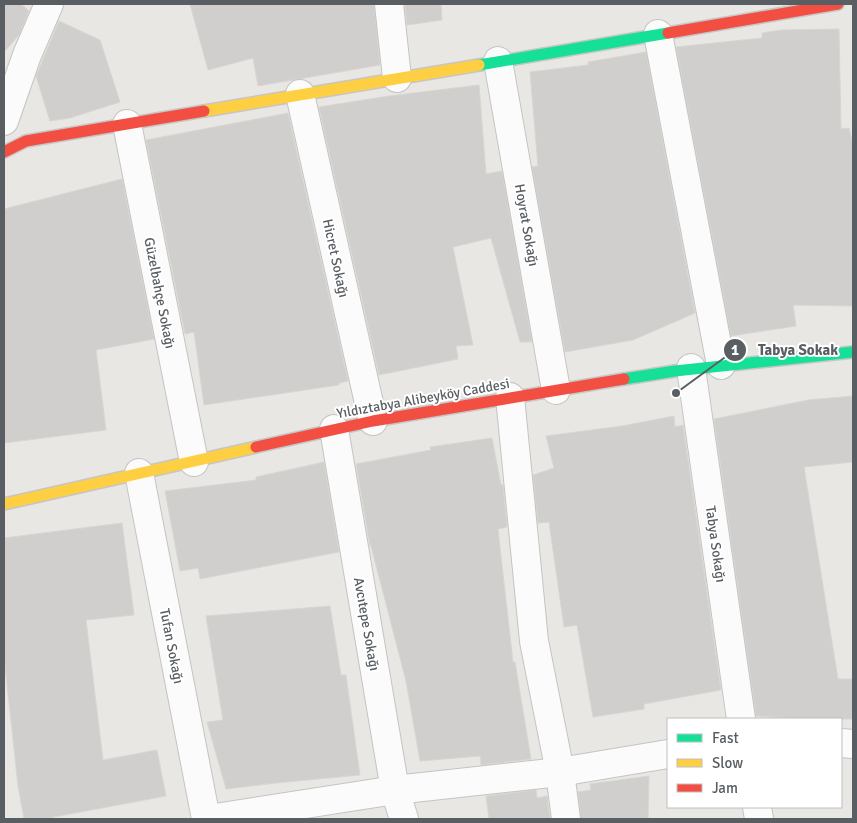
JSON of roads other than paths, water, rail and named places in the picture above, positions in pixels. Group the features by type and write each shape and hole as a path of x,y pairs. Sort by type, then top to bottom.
{"main road":[{"path":"4,152 26,141 658,34 750,11 838,4"},
{"name":"Yıldıztabya Alibeyköy Caddesi","path":"4,504 372,421 691,368 853,352"}],"street":[{"path":"4,121 27,55 49,4"},
{"path":"389,4 397,78"},
{"path":"658,34 721,365"},
{"name":"Hoyrat Sokağı","path":"498,61 556,390"},
{"name":"Hicret Sokağı","path":"300,94 372,421"},
{"name":"Güzelbahçe Sokağı","path":"127,124 194,462"},
{"name":"Tabya Sokağı","path":"691,368 741,718"},
{"path":"510,397 534,641 560,772 566,819"},
{"name":"Avcıtepe Sokağı","path":"334,429 395,790 404,819"},
{"name":"Tufan Sokağı","path":"139,473 207,819"},
{"path":"207,819 395,790 560,772 667,754"}],"place":[{"name":"Tabya Sokak","path":"676,393"}]}
